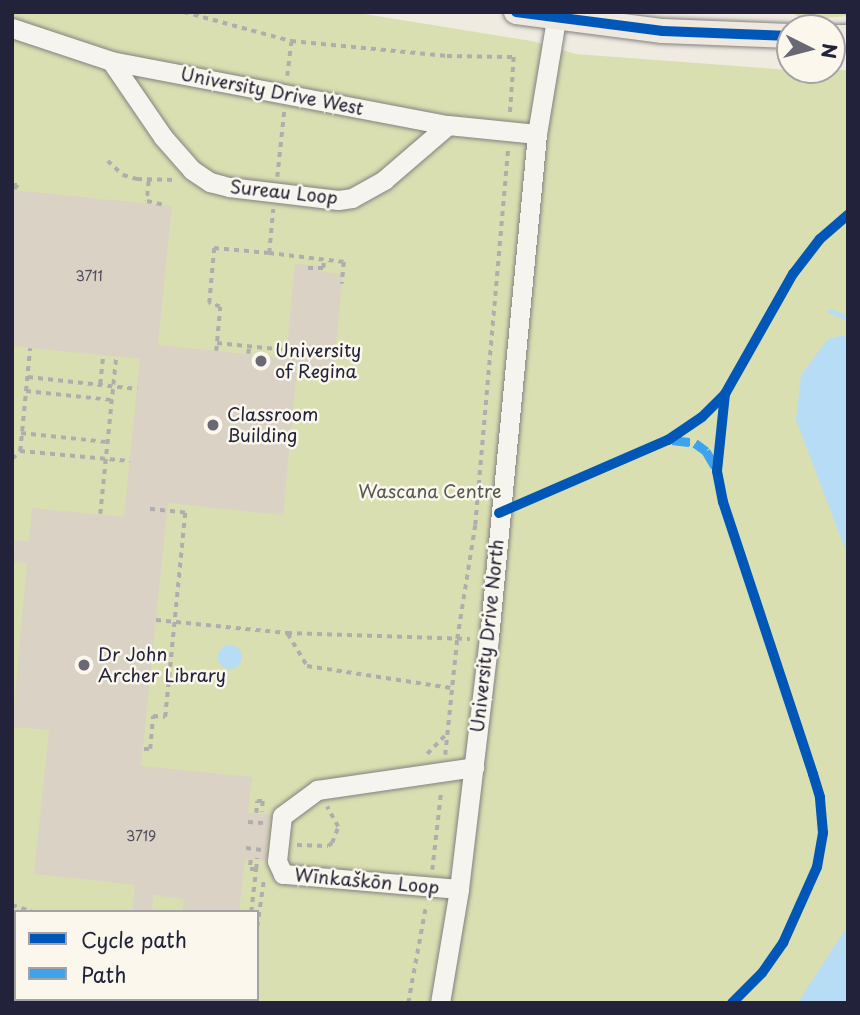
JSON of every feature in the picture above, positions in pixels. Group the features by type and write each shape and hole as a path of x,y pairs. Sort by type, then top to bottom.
{"main road":[{"path":"516,12 558,14 663,31 776,35"}],"street":[{"name":"University Drive North","path":"440,1003 459,889 489,638 537,134 558,14"},
{"name":"University Drive West","path":"12,28 111,61 448,125 537,134"},
{"name":"Sureau Loop","path":"111,61 163,137 191,170 210,182 229,187 338,200 352,198 366,193 392,174 448,125"},
{"name":"Wīnkaškōn Loop","path":"459,889 283,874 273,847 282,816 317,790 474,767"}],"path":[{"path":"184,12 292,41 447,55 514,57 475,525 457,639 430,886 408,1003"},
{"path":"108,161 123,175 149,181 178,180"},
{"path":"149,181 147,201 165,205"},
{"path":"269,253 344,262 342,284"},
{"path":"308,268 323,268 324,260"},
{"path":"217,342 286,350"},
{"path":"248,354 249,346"},
{"path":"12,459 20,450 30,348"},
{"path":"100,385 103,355"},
{"path":"100,514 116,356"},
{"path":"28,377 137,389"},
{"path":"26,391 111,400"},
{"path":"22,433 107,442"},
{"path":"12,448 130,461"},
{"path":"144,749 150,749 153,716 165,717 185,513 149,509"},
{"path":"156,620 287,633 489,638"},
{"path":"287,633 307,666 452,688"},
{"path":"246,848 328,846 332,843 338,827 317,790"},
{"path":"256,813 257,800 263,801 261,823"},
{"path":"248,821 270,824"},
{"path":"251,910 258,849"},
{"path":"251,860 250,869 256,869"}],"green space":[{"name":"Wascana Centre","path":"12,12 352,12 532,41 576,54 776,69 776,84 846,84 848,70 848,1003 12,1003"},
{"path":"791,12 848,12 848,16 846,14"}],"water":[{"path":"848,334 848,556 796,420 801,375 828,339"},
{"path":"230,645 239,648 242,657 239,666 230,669 221,666 218,657 221,648"},
{"path":"848,925 848,1003 798,1003"}],"building":[{"path":"12,190 172,206 158,345 286,358 295,264 320,266 319,271 343,274 333,374 297,371 283,515 168,503 141,766 252,777 248,813 270,814 265,861 245,859 239,910 182,910 184,899 153,895 152,910 132,910 135,885 34,874 49,730 12,727 27,563 13,562 15,540 29,542 32,508 124,517 140,359 12,346"}],"waterway":[{"path":"830,311 848,318"}],"marked path":[{"path":"672,440 695,443 706,451 716,468"}],"cycle path":[{"path":"516,12 663,31 776,35"},
{"path":"732,1003 762,973 783,943 817,867 823,833 820,797 723,502 717,471 725,394 793,274 820,239 848,215"},
{"path":"499,513 668,440 702,417 725,394"}],"place":[{"name":"University of Regina","path":"261,361"},
{"name":"Classroom Building","path":"213,425"},
{"name":"Dr John Archer Library","path":"84,665"}]}
